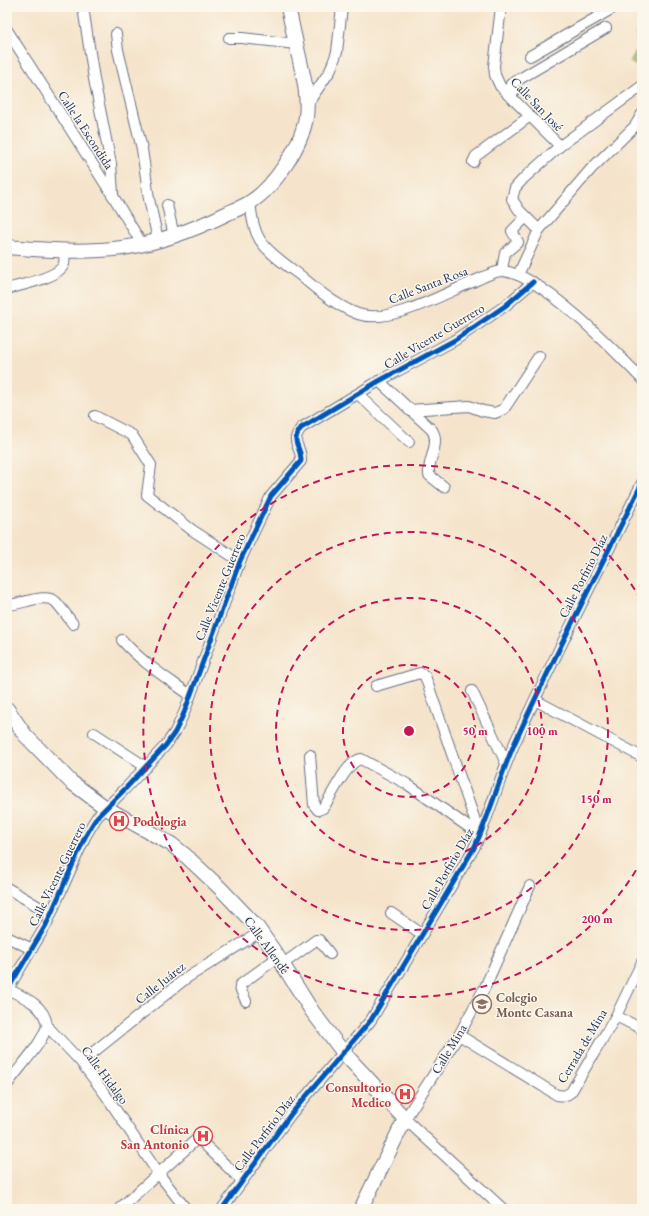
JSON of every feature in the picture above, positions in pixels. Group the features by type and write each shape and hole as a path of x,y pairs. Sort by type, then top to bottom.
{"street":[{"path":"83,7 94,79 111,164 113,196"},
{"path":"7,248 65,251 120,248 142,244 174,236 207,223 250,203 261,194 280,174 292,155 306,118 308,103 306,85 288,7"},
{"path":"308,103 330,71 337,52 342,7"},
{"name":"Calle San José","path":"500,7 494,66 495,74 500,86 560,146"},
{"path":"530,56 615,7"},
{"path":"508,95 515,91 511,84 606,28"},
{"name":"Calle la Escondida","path":"7,30 142,244"},
{"path":"116,34 118,50 142,149 149,199 158,240"},
{"path":"229,38 296,44"},
{"path":"539,230 526,217 512,199 515,188 560,146 642,86"},
{"path":"518,275 539,230 591,169 635,126 642,114"},
{"path":"473,162 476,156 530,116"},
{"name":"Calle Santa Rosa","path":"250,203 252,221 260,242 319,292 358,314 367,316 390,315 408,310 502,270"},
{"path":"167,205 174,236"},
{"path":"526,217 512,231 518,242 505,253 502,270 533,282 573,313 623,359 642,379"},
{"path":"7,289 42,279 56,272 64,264 65,251"},
{"name":"Calle Vicente Guerrero","path":"8,989 51,914 85,837 97,817 166,745 175,732 240,561 271,496 301,461 300,451 295,441 295,437 301,428 379,381 455,340 505,306 533,282"},
{"path":"409,410 469,406 495,413 504,409 539,356"},
{"path":"379,381 432,430 435,435 434,448 428,470 429,475 444,487"},
{"path":"358,394 409,442"},
{"path":"95,416 132,435 136,441 151,465 147,495 192,530 240,561"},
{"name":"Calle Porfirio Díaz","path":"222,1209 292,1114 371,1020 480,835 506,763 562,642 642,483"},
{"path":"7,605 47,598 55,601 73,624"},
{"path":"122,640 138,656 190,695"},
{"path":"376,686 420,673 425,676 480,835"},
{"path":"472,691 506,763"},
{"path":"535,700 642,757"},
{"name":"Calle Allende","path":"7,709 25,735 66,777 91,798 171,844 219,887 260,932 312,1011 343,1052 405,1119 503,1209"},
{"path":"94,733 146,766"},
{"path":"310,755 314,805 318,810 325,806 351,765 357,760 361,759 407,784 480,835"},
{"name":"Calle Mina","path":"361,1209 405,1119 459,1035 485,987 530,886"},
{"path":"7,888 51,914"},
{"path":"391,913 422,934"},
{"name":"Calle Juárez","path":"81,1062 185,979 260,932"},
{"path":"7,937 32,949"},
{"path":"246,1001 240,985 316,940 319,940 330,954"},
{"name":"Cerrada de Mina","path":"459,1035 557,1095 568,1095 616,1016 642,962"},
{"name":"Calle Hidalgo","path":"8,989 34,1003 42,1010 47,1026 81,1062 105,1094 158,1173 186,1209"},
{"path":"616,1016 642,1029"},
{"path":"7,1085 39,1043 45,1034 47,1026"},
{"path":"119,1209 198,1138 242,1181"}],"green space":[{"path":"639,30 642,31 642,69 630,62 638,47 636,33"}],"cycle path":[{"path":"8,989 46,925 85,837 97,817 166,745 175,732 184,713 240,561 271,496 301,461 300,451 296,441 301,428 379,381 455,340 505,306 533,282"},
{"path":"222,1209 291,1114 371,1020 474,848 486,821 517,738 642,483"}],"place":[{"name":"Podologia","path":"119,821"},
{"name":"Colegio Monte Casana","path":"482,1004"},
{"name":"Consultorio Medico","path":"405,1094"},
{"name":"Clínica San Antonio","path":"203,1136"}]}
